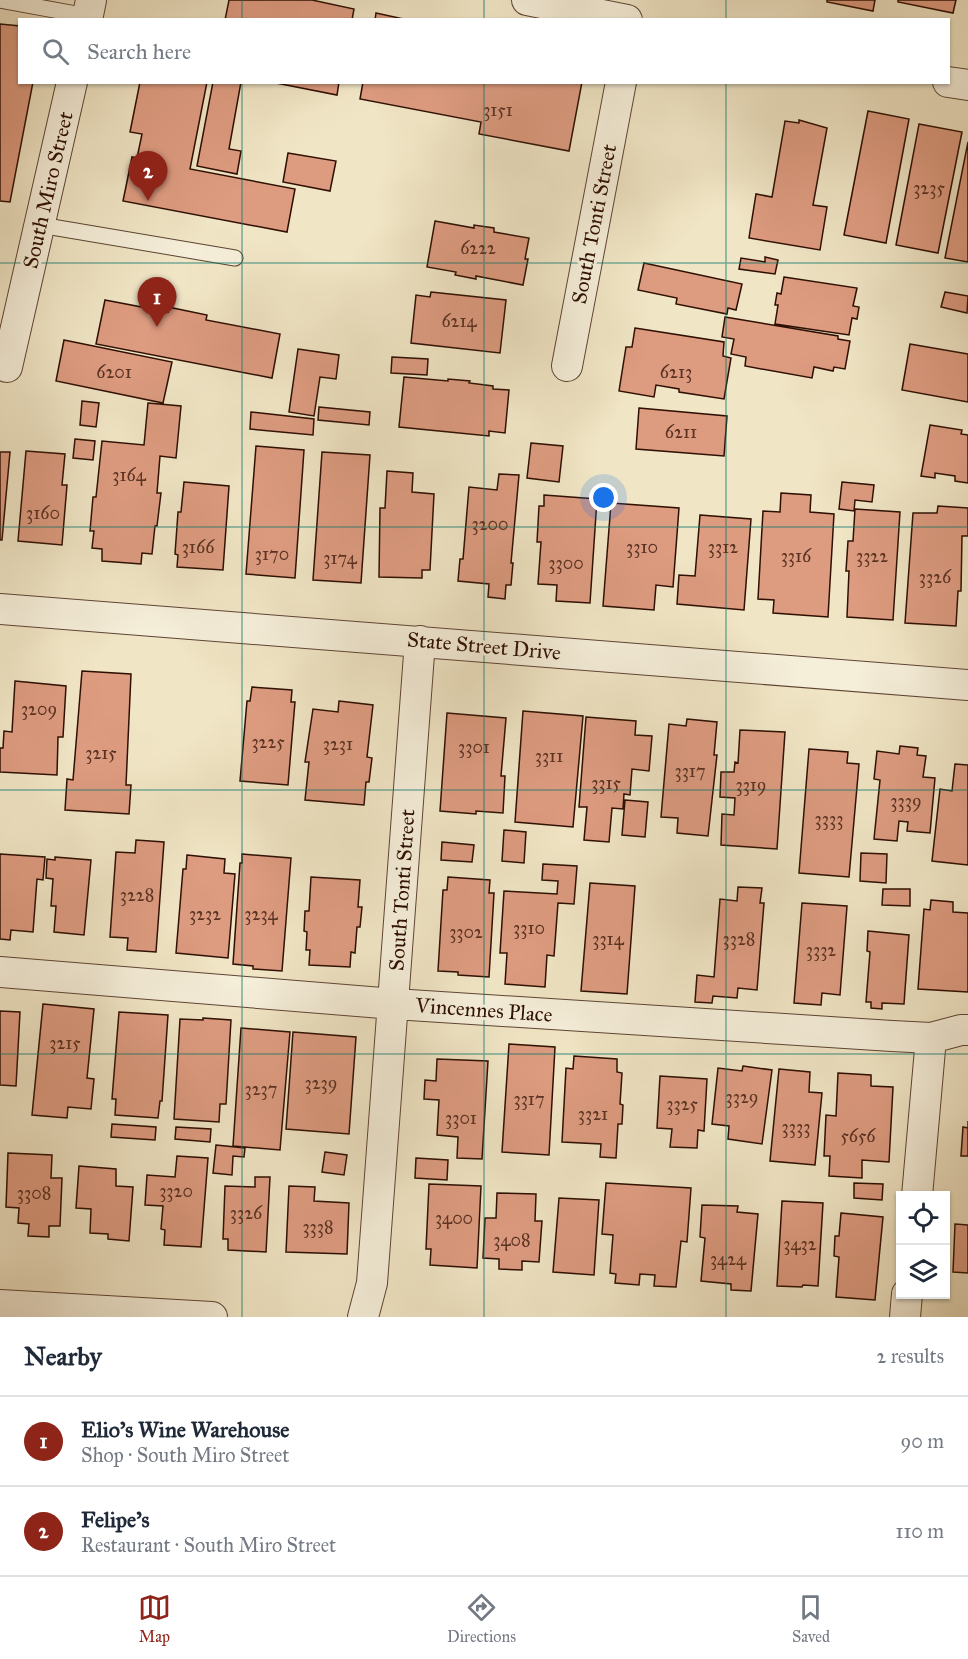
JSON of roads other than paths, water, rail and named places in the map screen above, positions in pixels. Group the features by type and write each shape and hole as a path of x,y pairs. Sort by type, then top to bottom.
{"street":[{"path":"527,0 617,18"},
{"path":"633,18 637,0"},
{"path":"950,81 968,85"},
{"name":"South Miro Street","path":"4,369 40,225 72,84"},
{"name":"South Tonti Street","path":"567,366 621,84"},
{"name":"State Street Drive","path":"0,609 968,685"},
{"name":"South Tonti Street","path":"363,1317 372,1283 420,641"},
{"name":"Vincennes Place","path":"0,972 394,1004 932,1038 968,1030"},
{"path":"917,1191 932,1038"},
{"path":"905,1317 907,1299"},
{"path":"0,1305 212,1317"}],"lane":[{"path":"0,0 88,12"},
{"path":"40,225 235,258"}],"place":[{"name":"Felipe's","path":"148,201"},
{"name":"Elio's Wine Warehouse","path":"157,327"}]}
